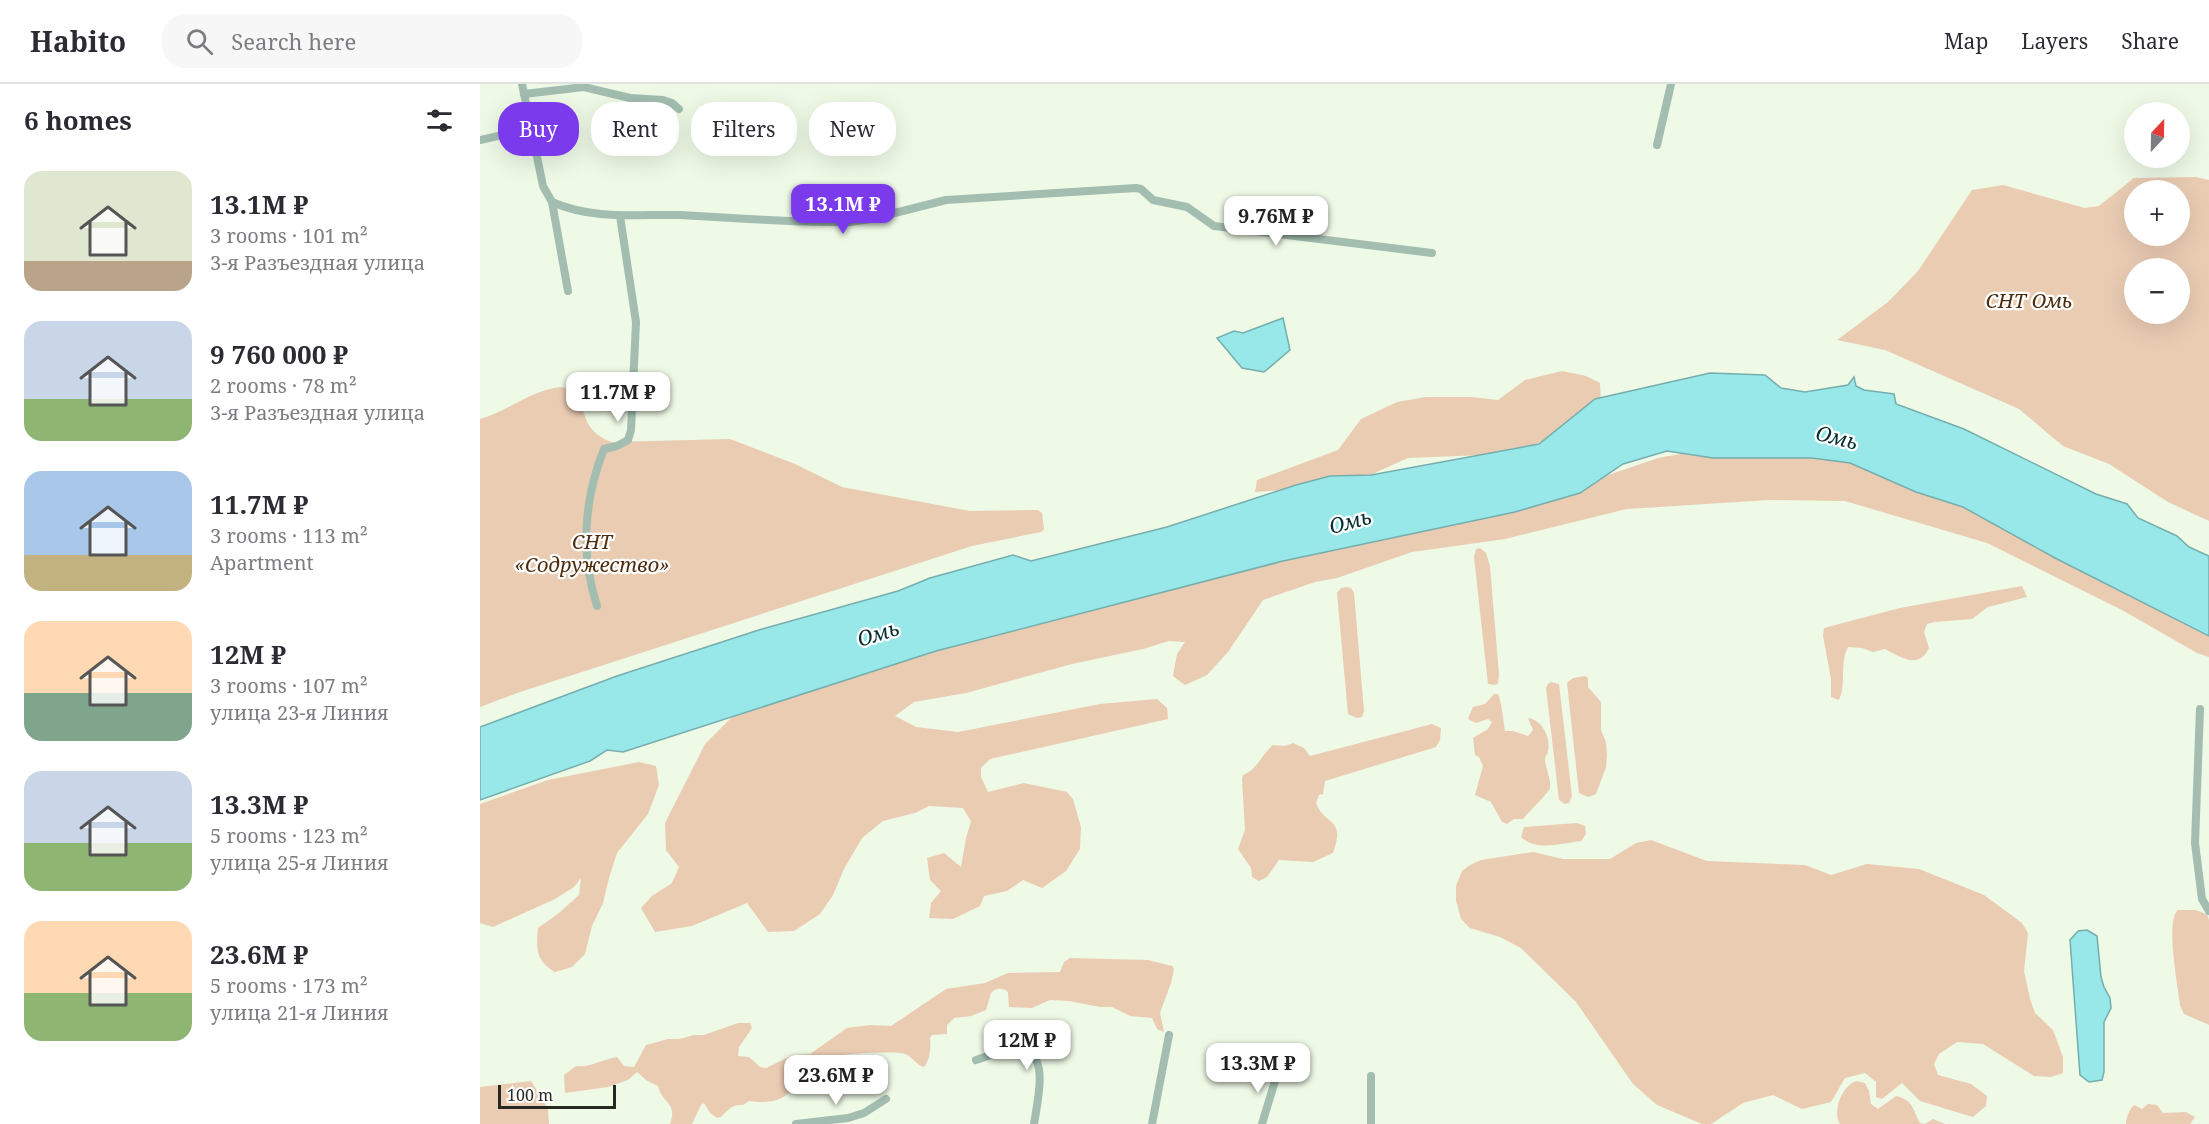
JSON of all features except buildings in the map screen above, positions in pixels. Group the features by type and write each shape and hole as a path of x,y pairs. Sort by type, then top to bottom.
{"street":[{"path":"522,84 525,102"},
{"path":"1657,145 1671,84"},
{"path":"524,94 584,87 630,98 663,99 668,102"},
{"path":"480,140 498,136"},
{"path":"536,156 543,186 552,202 567,291"},
{"path":"552,202 584,213 620,216 676,215 850,222 946,200 1136,188 1141,189 1153,200 1187,207 1214,226 1432,254"},
{"path":"597,606 592,590 586,547 590,491 604,449 628,440 632,418 636,322 620,216"},
{"path":"2200,709 2195,843 2202,899 2209,911"},
{"path":"1152,1124 1169,1035"},
{"path":"976,1060 998,1052 1020,1050 1032,1054 1038,1061 1041,1071 1034,1124"},
{"path":"1262,1124 1278,1071"},
{"path":"1371,1076 1371,1124"},
{"path":"796,1124 848,1118 864,1113 886,1099"}],"green space":[{"name":"СНТ Омь","path":"2196,177 2209,180 2209,521 2168,502 2109,464 2063,446 2019,409 1885,350 1837,340 1888,302 1918,271 1972,190 2003,185 2085,208 2099,206 2124,186 2124,246 2190,246 2190,180 2132,180 2134,178"},
{"path":"1562,371 1586,376 1600,383 1601,403 1563,434 1508,454 1408,458 1357,481 1315,488 1255,492 1257,480 1338,450 1361,419 1397,402 1426,397 1471,397 1498,400 1525,380"},
{"name":"СНТ «Содружество»","path":"561,387 577,396 591,428 599,436 612,442 730,439 795,464 842,487 970,511 1038,510 1042,513 1044,529 1041,532 972,546 520,692 480,707 480,419 540,392"},
{"path":"1703,450 1843,457 1946,493 2209,629 2209,657 2197,653 2122,610 1987,543 1845,501 1769,500 1627,509 1505,539 1412,552 1263,600 1228,652 1207,675 1185,685 1173,676 1177,654 1185,642 1169,641 966,693 914,702 895,716 916,727 958,732 1100,704 1157,699 1167,708 1168,719 990,759 981,768 981,777 988,792 1024,783 1067,792 1073,799 1081,827 1080,849 1066,871 1042,888 1023,880 1007,891 984,896 980,906 953,919 929,918 931,903 941,891 930,880 927,858 944,853 961,867 971,821 963,808 929,806 915,813 883,821 862,838 844,869 833,895 820,914 794,931 768,932 747,903 692,926 655,932 641,908 652,896 672,883 679,867 666,850 665,823 705,744 748,701 794,682 1556,493 1658,458"},
{"path":"1480,548 1486,553 1490,566 1499,675 1498,684 1494,685 1488,684 1474,557 1476,549"},
{"path":"2022,586 2027,597 1988,607 1972,619 1927,624 1924,632 1929,648 1920,659 1909,660 1885,649 1873,652 1848,647 1845,653 1843,687 1839,700 1831,697 1831,679 1823,636 1824,628 1900,608"},
{"path":"1341,588 1351,588 1354,593 1364,711 1362,717 1357,718 1348,714 1337,593"},
{"path":"1585,676 1588,678 1588,687 1601,702 1601,730 1606,742 1607,755 1606,767 1596,794 1588,797 1579,793 1567,683 1573,678"},
{"path":"1551,682 1559,684 1572,796 1569,803 1565,804 1559,800 1546,688"},
{"path":"1494,694 1498,694 1505,731 1528,736 1533,730 1528,718 1533,719 1547,735 1549,746 1545,760 1550,788 1523,819 1514,819 1507,824 1502,822 1491,802 1475,795 1483,766 1479,757 1475,755 1473,738 1488,729 1492,722 1488,719 1476,723 1468,719 1473,707 1485,704"},
{"path":"1432,724 1441,728 1440,740 1436,747 1325,781 1323,794 1319,795 1316,803 1324,816 1336,827 1333,853 1313,862 1279,860 1267,877 1259,881 1252,877 1251,868 1238,849 1245,830 1242,779 1243,775 1256,766 1273,745 1285,746 1293,743 1304,748 1310,756"},
{"path":"639,762 656,766 659,785 648,814 617,853 585,954 572,967 555,972 541,959 537,942 538,928 579,895 581,878 574,887 555,899 493,927 480,923 480,804 548,780"},
{"path":"1577,823 1585,826 1586,834 1581,841 1542,845 1527,842 1521,837 1524,827"},
{"path":"1651,840 1707,861 1805,865 1831,875 1867,864 1919,869 1984,895 2022,923 2028,933 2024,971 2030,999 2035,1013 2053,1030 2063,1057 2063,1073 2051,1077 2034,1076 1983,1044 1957,1042 1939,1054 1934,1064 1938,1075 1971,1084 1987,1096 1986,1106 1973,1117 1920,1101 1902,1083 1882,1099 1876,1097 1876,1082 1865,1073 1845,1078 1831,1102 1802,1109 1773,1095 1743,1103 1711,1124 1702,1124 1657,1105 1633,1084 1576,1002 1521,948 1500,937 1470,928 1461,919 1456,900 1456,886 1462,871 1481,860 1533,852 1563,859 1610,859 1636,843"},
{"path":"2178,910 2195,910 2207,914 2209,920 2209,1025 2184,1014 2180,1005 2172,940 2174,916"},
{"path":"1070,958 1148,960 1172,966 1174,969 1171,983 1160,1013 1164,1032 1157,1029 1152,1018 1130,1016 1112,1007 1050,1000 1032,1008 1009,1007 1008,992 999,989 991,993 986,1010 971,1016 954,1018 947,1025 947,1034 932,1035 929,1057 924,1067 908,1055 899,1053 870,1053 836,1057 821,1074 805,1075 792,1083 791,1091 777,1100 749,1101 733,1107 717,1118 710,1113 704,1103 692,1124 670,1124 671,1107 658,1086 637,1072 628,1080 608,1087 565,1093 564,1075 576,1066 586,1066 617,1057 624,1066 634,1067 646,1045 668,1039 704,1035 738,1023 750,1023 752,1028 739,1047 738,1056 749,1057 760,1067 766,1068 793,1055 810,1054 847,1028 870,1025 891,1026 946,989 985,983 1008,973 1060,972 1064,962"},
{"path":"531,1081 548,1109 549,1124 480,1124 480,1087"},
{"path":"1856,1081 1865,1083 1871,1104 1878,1109 1896,1096 1910,1103 1920,1123 1925,1124 1840,1124 1837,1112 1840,1100 1846,1088"},
{"path":"2148,1104 2157,1105 2163,1113 2186,1112 2195,1117 2190,1124 2126,1124 2128,1114 2134,1105 2142,1109"},
{"path":"1933,1119 1945,1124 1925,1124"}],"water":[{"path":"1283,318 1290,350 1264,372 1242,368 1217,338 1234,331 1243,333"},
{"name":"Омь","path":"1710,373 1765,375 1781,388 1805,392 1848,385 1854,377 1856,386 1864,390 1894,394 1896,404 1964,429 2096,494 2127,504 2138,518 2177,536 2189,547 2209,556 2209,636 2055,558 1963,507 1916,492 1850,463 1812,458 1713,458 1667,451 1623,464 1580,493 1515,512 1283,561 936,651 623,752 607,750 590,761 480,800 480,727 617,676 762,629 898,591 930,578 1013,555 1031,561 1167,527 1330,476 1371,475 1539,444 1595,399"},
{"path":"2087,930 2097,936 2101,977 2110,998 2111,1008 2104,1022 2102,1080 2089,1082 2080,1075 2070,940 2078,931"}]}
